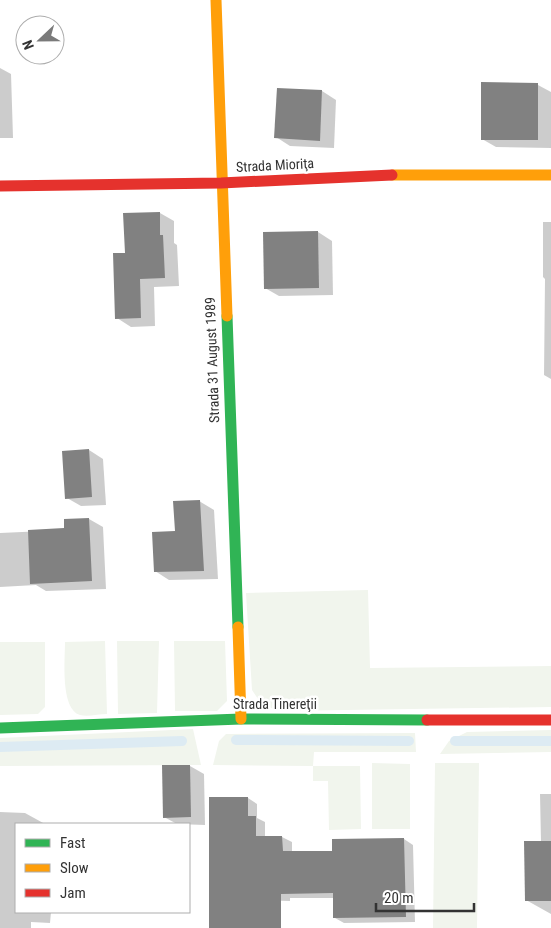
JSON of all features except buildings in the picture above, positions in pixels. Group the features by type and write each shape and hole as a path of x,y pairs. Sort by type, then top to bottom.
{"street":[{"name":"Strada 31 August 1989","path":"216,0 241,719"},
{"name":"Strada Mioriţa","path":"0,186 221,183 375,175 551,175"},
{"name":"Strada Tinereţii","path":"0,728 241,719 551,720"}],"shaded area":[{"path":"368,590 370,668 551,666 551,707 280,711 262,705 252,690 246,593"},
{"path":"105,641 107,714 80,715 74,711 66,694 64,671 65,642"},
{"path":"117,641 159,641 157,713 118,714"},
{"path":"174,641 225,641 227,701 217,711 175,711"},
{"path":"0,642 45,642 45,707 38,714 0,715"},
{"path":"193,729 201,765 0,766 0,738"},
{"path":"551,730 551,752 440,754 449,741 467,732"},
{"path":"415,733 416,752 314,752 313,766 213,765 219,741 226,734"},
{"path":"372,763 410,764 410,829 372,829"},
{"path":"435,763 479,763 477,928 433,928"},
{"path":"313,766 360,766 361,829 329,830 328,781 313,781"}],"waterway":[{"path":"236,740 409,741"},
{"path":"0,747 182,741"},
{"path":"455,741 551,741"}],"traffic: fast":[{"path":"227,316 238,627"},
{"path":"0,728 241,719 427,720"}],"traffic: slow":[{"path":"216,0 227,316"},
{"path":"392,175 551,175"},
{"path":"238,627 241,719"}],"traffic: jam":[{"path":"0,186 221,183 392,175"},
{"path":"427,720 551,720"}]}
